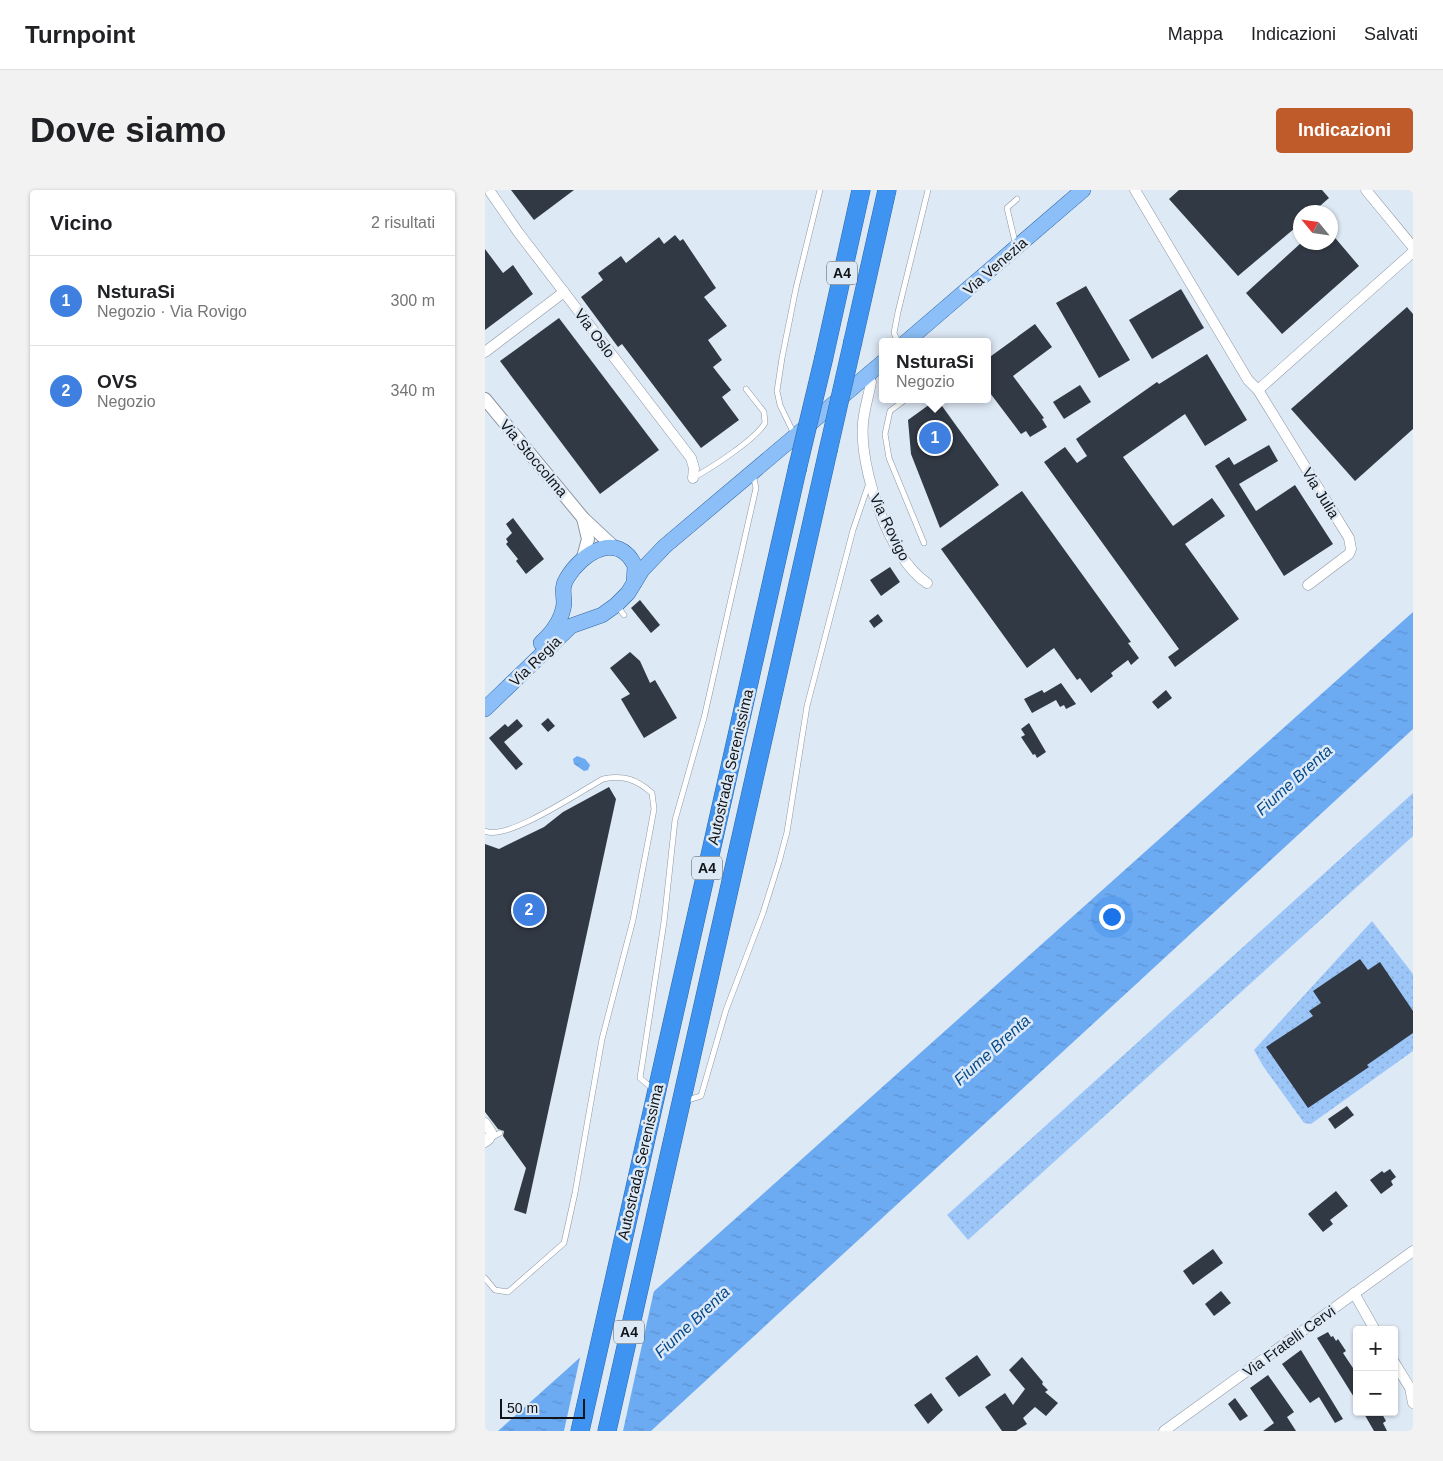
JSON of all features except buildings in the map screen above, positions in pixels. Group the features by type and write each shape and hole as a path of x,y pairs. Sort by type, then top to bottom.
{"highway":[{"name":"Autostrada Serenissima","path":"579,1431 861,190"},
{"name":"Autostrada Serenissima","path":"607,1431 887,190"}],"main road":[{"name":"Via Venezia","path":"911,338 1081,191"},
{"path":"753,474 879,366"},
{"name":"Via Regia","path":"485,709 571,626 620,610 642,570 665,546 753,474"},
{"name":"Via Regia","path":"485,696 553,629 563,611 564,602 562,594 566,580 581,561 599,549 645,553 665,546"},
{"path":"620,550 635,566 633,584"},
{"path":"564,602 578,617 589,619"}],"street":[{"name":"Via Oslo","path":"489,190 564,292 691,458 694,468 693,478"},
{"name":"Via Julia","path":"1135,190 1249,380 1258,390 1351,544 1351,549 1344,559 1308,585"},
{"path":"1366,190 1413,247"},
{"path":"1258,390 1413,252"},
{"path":"485,352 564,292"},
{"name":"Via Rovigo","path":"867,377 871,382 863,424 864,459 869,483 880,512 901,553 915,574 927,582"},
{"name":"Via Stoccolma","path":"485,398 583,518 620,550"},
{"name":"Via Stoccolma","path":"581,561 588,539 583,518"},
{"name":"Via Fratelli Cervi","path":"1164,1431 1413,1250"},
{"path":"1354,1293 1373,1326"},
{"path":"1398,1368 1410,1388 1413,1403"}],"lane":[{"path":"796,437 780,405 777,391 781,358 820,190"},
{"path":"896,338 894,333 898,312 928,190"},
{"path":"1016,248 1007,208 1017,199"},
{"path":"693,478 711,468 757,432 765,423 764,412 746,389"},
{"path":"901,403 890,411 885,434 889,458 924,543"},
{"path":"656,1092 640,1078 640,1065 652,1004 663,931 675,820 730,611 756,488 753,474"},
{"path":"681,1101 701,1096 726,1010 763,913 779,862 787,832 807,706 855,523 869,483"},
{"path":"485,831 490,833 513,829 603,779 618,776 638,781 652,793 654,809 651,831 633,920 602,1039 575,1193 564,1243 507,1292 495,1290 485,1278"}],"shaded area":[{"path":"1413,793 1413,836 968,1240 947,1215"},
{"path":"1372,921 1413,974 1413,1051 1311,1124 1304,1123 1263,1066 1254,1050"}],"water":[{"name":"Fiume Brenta","path":"1413,612 1413,729 651,1431 498,1431"},
{"path":"577,756 585,759 590,765 588,770 584,771 574,764 573,759"}],"pier":[{"path":"655,1286 623,1431 564,1431 581,1353"}],"place":[{"name":"NsturaSi","path":"935,438"},
{"name":"OVS","path":"529,910"}]}
